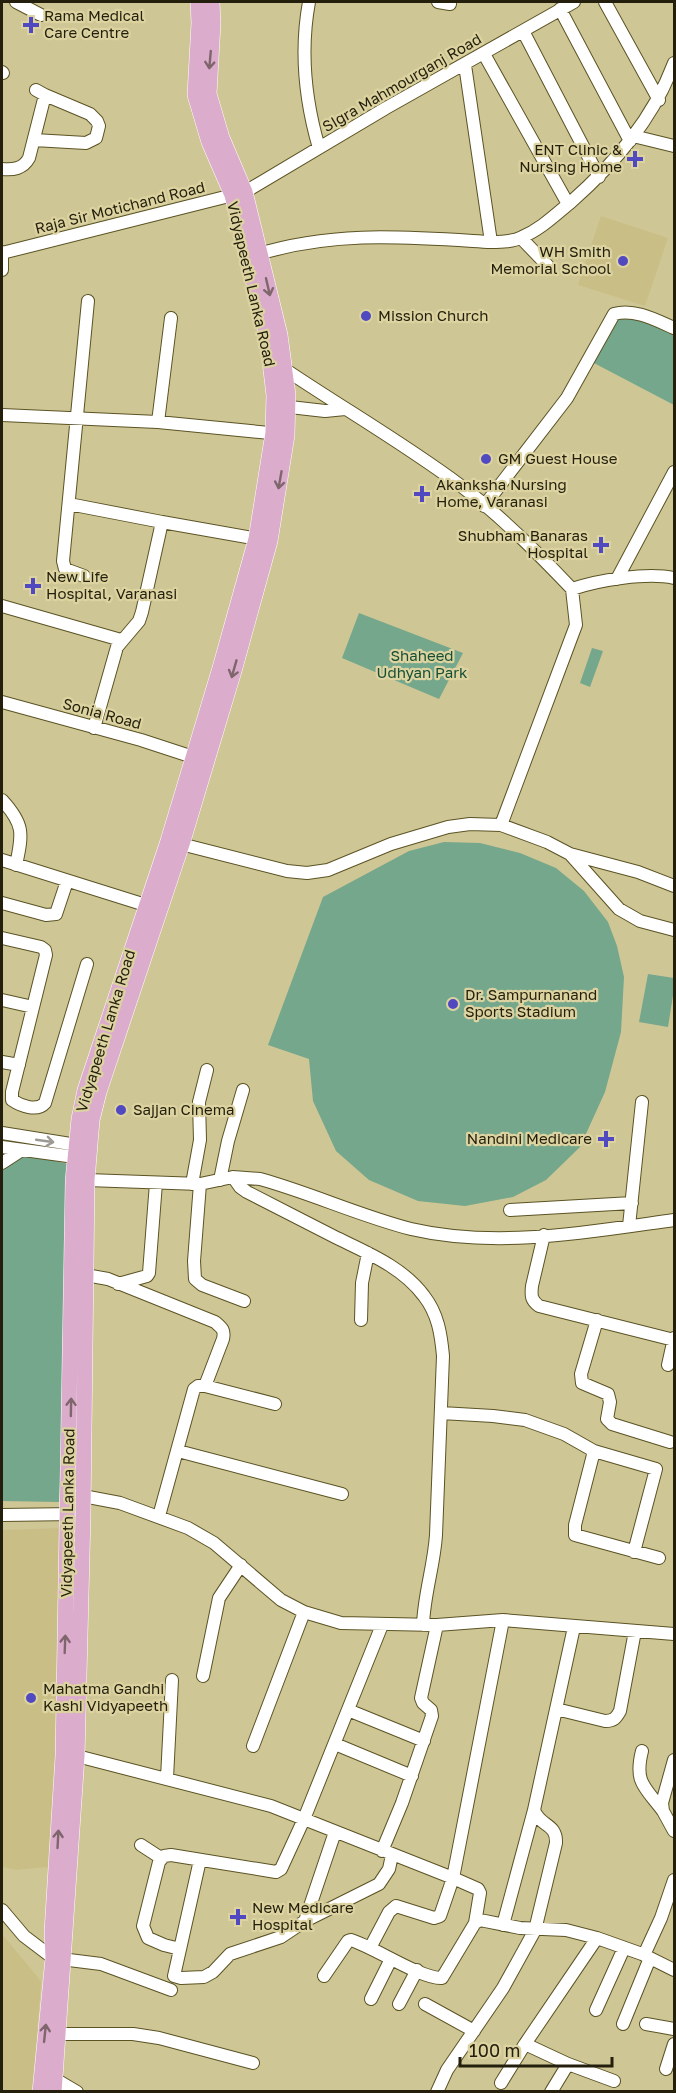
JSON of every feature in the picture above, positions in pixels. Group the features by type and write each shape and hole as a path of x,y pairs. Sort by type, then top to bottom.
{"main road":[{"name":"Vidyapeeth Lanka Road","path":"198,2 195,95 209,142 239,194"},
{"name":"Vidyapeeth Lanka Road","path":"40,2091 58,1958 77,1756 76,1514 82,1152 152,907 234,671 263,540 280,434 286,370 280,335 254,255 239,194 209,94 212,2"},
{"name":"Vidyapeeth Lanka Road","path":"254,255 281,406"},
{"name":"Vidyapeeth Lanka Road","path":"175,843 194,757 263,540"},
{"name":"Vidyapeeth Lanka Road","path":"55,2085 59,2034 58,1958 52,1932 76,1514 83,1496 87,1180 82,1152"}],"street":[{"path":"16,2 41,15"},
{"path":"309,2 305,23 304,53 311,118 319,148"},
{"name":"SIgra Mahmourganj Road","path":"239,194 574,2"},
{"path":"605,2 659,100"},
{"path":"560,9 632,138"},
{"path":"523,31 599,177"},
{"path":"484,54 568,204"},
{"path":"254,255 313,241 352,237 375,236 491,242 506,242 521,238 547,223 599,177 632,138 659,100 675,63"},
{"path":"465,65 491,242"},
{"path":"2,169 13,169 26,164 34,140 40,93 90,114 97,121 96,138 86,143 34,140"},
{"path":"632,138 675,146"},
{"name":"Raja Sir Motichand Road","path":"2,252 239,194"},
{"path":"521,238 548,266"},
{"path":"2,252 2,270"},
{"path":"484,506 567,398 612,317 617,300"},
{"path":"84,576 68,571 63,566 88,301"},
{"path":"612,317 622,312 633,312 675,328"},
{"path":"158,422 171,318"},
{"path":"286,370 398,441 463,488 550,565 572,589 576,625 501,825"},
{"path":"281,406 325,411 345,409"},
{"path":"2,414 158,422 280,434"},
{"path":"617,579 675,472"},
{"path":"69,504 263,540"},
{"path":"94,728 114,655 121,640 133,628 142,612 162,522"},
{"path":"572,589 592,582 617,579 664,576 675,578"},
{"path":"2,606 121,640"},
{"name":"Sonia Road","path":"2,702 194,757"},
{"path":"2,800 15,814 21,830 21,845 16,865"},
{"path":"175,843 287,871 307,873 328,870 392,844 448,827 470,824 501,825 547,842 570,854 638,872 675,886"},
{"path":"570,854 619,909 640,921 675,930"},
{"path":"2,860 152,907"},
{"path":"2,903 46,915 56,914 67,881"},
{"path":"2,938 45,950 46,955 12,1092 12,1100 17,1104 40,1108 45,1103 87,964"},
{"path":"2,1000 33,1007"},
{"path":"2,1062 19,1065"},
{"path":"207,1070 199,1102 200,1140 196,1184 195,1279 202,1285 244,1300"},
{"path":"220,1180 224,1156 243,1090"},
{"path":"629,1226 642,1102"},
{"path":"2,1133 82,1152"},
{"path":"2,1147 82,1152"},
{"path":"2,1163 22,1150"},
{"path":"233,1177 247,1192 368,1253 407,1276 424,1296 436,1317 443,1356 436,1535 432,1568 425,1594 423,1625"},
{"path":"87,1180 196,1184 233,1177 246,1177 270,1182 412,1229 454,1235 486,1237 544,1235 675,1220"},
{"path":"118,1284 147,1276 149,1273 156,1183"},
{"path":"510,1210 632,1203"},
{"path":"544,1235 532,1286 533,1301 539,1306 674,1339 668,1365"},
{"path":"360,1320 363,1272 368,1253"},
{"path":"86,1275 118,1284 215,1322 222,1328 223,1339 206,1386"},
{"path":"597,1320 580,1380 608,1394 610,1402 607,1419 612,1424 670,1442"},
{"path":"159,1516 192,1393 198,1386 206,1386 275,1404"},
{"path":"441,1413 525,1420 564,1434 594,1451 656,1469 634,1552"},
{"path":"178,1451 342,1494"},
{"path":"594,1451 575,1525 575,1535 659,1558"},
{"path":"83,1496 120,1503 188,1527 214,1543 281,1600 304,1612 341,1623 437,1625 503,1620 675,1634"},
{"path":"2,1515 76,1514"},
{"path":"203,1676 219,1598 241,1565"},
{"path":"253,1746 304,1612"},
{"path":"370,1948 392,1908 401,1908 434,1918 440,1916 453,1878 503,1620"},
{"path":"141,1845 161,1858 171,1856 276,1872 285,1864 382,1625"},
{"path":"200,1860 174,1976 181,1978 204,1977 213,1972 230,1954 281,1937 305,1921 379,1884 389,1869 387,1853 432,1713 421,1698 437,1625"},
{"path":"503,1925 534,1810 574,1627"},
{"path":"556,1709 605,1721 614,1720 620,1711 635,1631"},
{"path":"167,1778 172,1680"},
{"path":"348,1710 424,1741"},
{"path":"335,1744 412,1776"},
{"path":"642,1751 638,1774 640,1781 675,1831"},
{"path":"77,1756 271,1806 478,1889 480,1893 476,1923 442,1978 391,1959 355,1940 348,1941 324,1976"},
{"path":"663,1811 662,1803 675,1760"},
{"path":"437,2091 447,2070 503,1988 535,1930 557,1835 553,1828 536,1817 534,1810"},
{"path":"305,1921 335,1832"},
{"path":"161,1858 143,1926 148,1938 180,1949"},
{"path":"623,2024 675,1881"},
{"path":"2,1910 24,1936 58,1958 101,1964 171,1990"},
{"path":"476,1923 484,1920 535,1930 566,1930 597,1938 675,1970"},
{"path":"501,2083 597,1938"},
{"path":"596,2010 624,1948"},
{"path":"371,1999 391,1959"},
{"path":"399,2004 417,1970"},
{"path":"425,2004 474,2031"},
{"path":"646,2024 675,2030"},
{"path":"59,2034 150,2036 253,2063"},
{"path":"525,2044 568,2064 614,2081"},
{"path":"666,2069 675,2044"},
{"path":"551,2091 568,2064"},
{"path":"55,2085 77,2091"}],"shaded area":[{"name":"WH Smith Memorial School","path":"601,216 668,238 645,306 578,285"},
{"name":"Mahatma Gandhi Kashi Vidyapeeth","path":"62,1528 58,1866 16,1870 2,1867 2,1530"},
{"path":"2,1934 41,1981 33,2091 2,2091"}],"green space":[{"path":"629,315 674,332 674,405 592,362 616,318"},
{"name":"Shaheed Udhyan Park","path":"359,613 463,653 439,699 342,658"},
{"path":"592,648 603,651 590,687 580,683"},
{"name":"Dr. Sampurnanand Sports Stadium","path":"444,842 480,843 520,853 556,868 584,891 608,922 617,946 624,977 621,1032 605,1092 580,1147 546,1180 513,1197 465,1206 418,1201 369,1180 336,1151 313,1101 309,1059 268,1045 323,897 409,851"},
{"path":"648,974 674,978 668,1027 639,1022"},
{"path":"2,1149 77,1166 59,1502 2,1501"}],"place":[{"name":"Rama Medical Care Centre","path":"31,25"},
{"name":"ENT Clinic & Nursing Home","path":"635,159"},
{"name":"WH Smith Memorial School","path":"623,261"},
{"name":"Mission Church","path":"366,316"},
{"name":"GM Guest House","path":"486,459"},
{"name":"Akanksha Nursing Home, Varanasi","path":"422,494"},
{"name":"Shubham Banaras Hospital","path":"601,545"},
{"name":"New Life Hospital, Varanasi","path":"33,586"},
{"name":"Dr. Sampurnanand Sports Stadium","path":"453,1004"},
{"name":"Sajjan Cinema","path":"121,1110"},
{"name":"Nandini Medicare","path":"606,1139"},
{"name":"Mahatma Gandhi Kashi Vidyapeeth","path":"31,1698"},
{"name":"New Medicare Hospital","path":"238,1917"}]}
